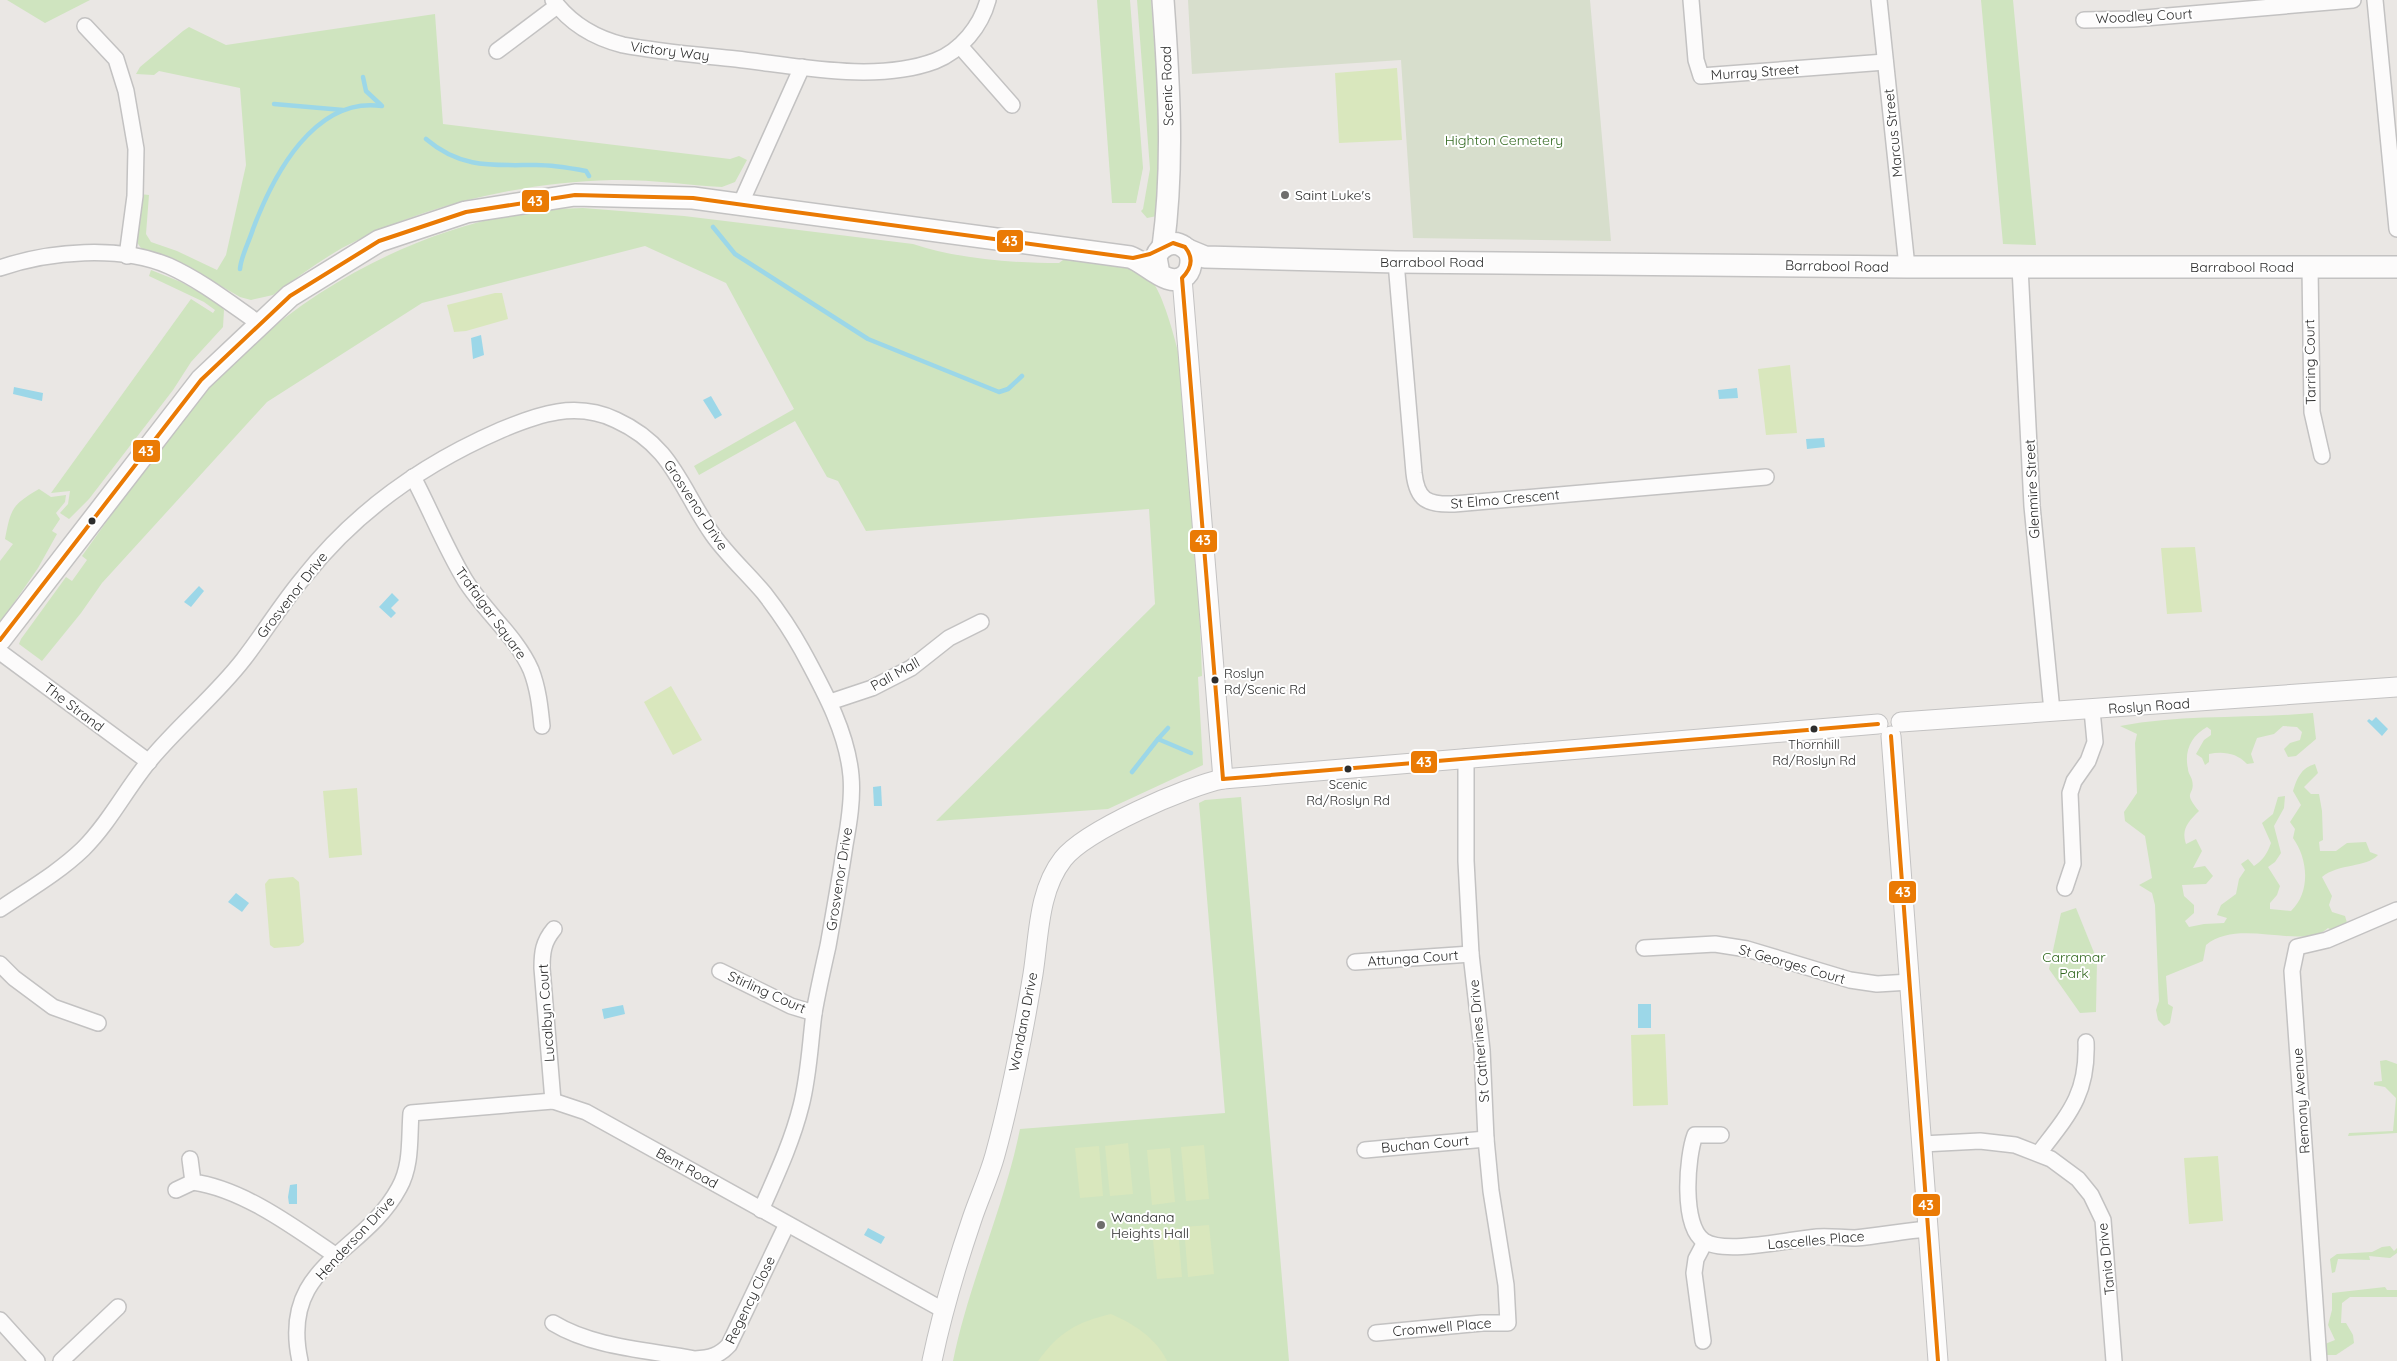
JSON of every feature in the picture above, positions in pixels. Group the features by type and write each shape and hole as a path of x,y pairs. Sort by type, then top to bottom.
{"main road":[{"name":"Scenic Road","path":"1161,248 1169,172 1168,59 1163,0"},
{"name":"Scenic Road","path":"1169,172 1186,248"},
{"path":"0,640 201,380 290,296 379,241 466,212 575,196 693,198 1133,258 1173,276"},
{"path":"1133,258 1172,243 1186,248 1191,258 1191,267 1173,276"},
{"path":"1161,248 1155,264 1173,276"},
{"name":"Barrabool Road","path":"1186,248 1204,257 1396,262 1907,267 2397,267"},
{"name":"Barrabool Road","path":"1173,276 1206,268 1277,259"}],"street":[{"name":"Victory Way","path":"555,3 581,28 610,42 638,48 802,67 870,71 906,69 936,60 960,46 975,28 988,0"},
{"name":"Murray Street","path":"1691,0 1696,60 1701,76 1885,62"},
{"name":"Marcus Street","path":"1879,0 1907,267"},
{"name":"Woodley Court","path":"2084,20 2133,19 2353,0"},
{"path":"2375,0 2397,229"},
{"path":"497,51 555,3"},
{"path":"85,26 116,59 126,91 136,149 135,196 127,256"},
{"path":"960,46 1012,105"},
{"path":"740,205 802,67"},
{"path":"0,268 23,260 57,254 127,256 168,266 211,289 260,324"},
{"name":"St Elmo Crescent","path":"1396,262 1414,473 1418,492 1426,500 1447,504 1766,477"},
{"name":"Glenmire Street","path":"2020,267 2032,506 2052,711"},
{"name":"Tarring Court","path":"2310,267 2312,412 2322,456"},
{"path":"1173,276 1186,321 1223,779"},
{"name":"Grosvenor Drive","path":"0,909 58,870 84,847 116,809 149,762 241,662 306,574 362,516 387,495 473,442 523,421 550,412 573,409 593,411 614,419 642,434 670,463 712,534 781,617 830,702 846,752 851,776 851,803 838,892 814,1013 811,1052 802,1105 794,1132 761,1210"},
{"name":"Trafalgar Square","path":"413,478 471,590 516,646 530,668 539,694 542,726"},
{"name":"Pall Mall","path":"830,702 872,688 910,668 949,638 981,622"},
{"name":"The Strand","path":"0,652 149,762"},
{"name":"Roslyn Road","path":"1223,779 1466,757 1890,727 2052,711 2092,710 2397,687"},
{"path":"2064,888 2073,864 2070,793 2074,781 2088,761 2095,742 2092,710"},
{"path":"1890,727 1938,1361"},
{"name":"St Catherines Drive","path":"1466,757 1466,861 1471,954 1482,1050 1486,1139 1492,1195 1506,1285 1508,1323"},
{"name":"Wandana Drive","path":"932,1361 943,1310 994,1156 1033,976 1041,913 1050,880 1073,848 1095,832 1197,785 1223,779"},
{"name":"Remony Avenue","path":"2319,1361 2292,971 2294,959 2297,947 2327,940 2397,910"},
{"name":"Lucalbyn Court","path":"553,1100 542,951 546,938 554,929"},
{"name":"St Georges Court","path":"1644,948 1699,944 1723,945 1747,949 1850,980 1877,984 1910,982"},
{"name":"Attunga Court","path":"1355,962 1471,954"},
{"path":"0,964 14,978 53,1007 98,1023"},
{"name":"Stirling Court","path":"720,971 783,1003 814,1013"},
{"path":"2039,1154 2078,1098 2083,1084 2086,1042"},
{"name":"Bent Road","path":"411,1113 553,1100 594,1117 943,1310"},
{"name":"Henderson Drive","path":"300,1361 297,1329 302,1303 318,1273 385,1209 399,1188 408,1161 411,1113"},
{"path":"1703,1341 1694,1273 1696,1258 1705,1242 1695,1230 1688,1194 1689,1134 1721,1135"},
{"name":"Buchan Court","path":"1365,1150 1486,1139"},
{"name":"Tania Drive","path":"1922,1144 1980,1141 2015,1145 2051,1159 2078,1179 2091,1195 2104,1220 2114,1361"},
{"path":"190,1159 193,1182"},
{"path":"176,1190 193,1182 234,1194 303,1233 335,1255"},
{"name":"Regency Close","path":"553,1324 569,1333 588,1340 696,1359 721,1354 729,1345 787,1224"},
{"name":"Lascelles Place","path":"1705,1242 1717,1245 1748,1246 1816,1237 1863,1237 1927,1228"},
{"path":"61,1361 118,1308"},
{"path":"0,1320 36,1361"},
{"name":"Cromwell Place","path":"1376,1333 1482,1323 1508,1323"}],"green space":[{"path":"7,0 90,0 45,23"},
{"path":"1097,0 1130,0 1143,168 1136,203 1112,203"},
{"path":"1137,0 1151,0 1163,161 1157,216 1147,218 1141,211 1143,209 1150,169"},
{"name":"Highton Cemetery","path":"1188,0 1590,0 1611,241 1413,238 1401,60 1192,74"},
{"path":"1981,0 2013,0 2036,245 2003,244"},
{"path":"435,14 443,124 730,159 739,156 747,160 735,182 722,187 639,180 577,182 508,191 439,208 406,219 342,248 273,295 251,300 240,297 200,274 143,251 136,241 140,194 149,195 146,234 151,242 177,251 217,270 226,255 246,165 240,88 159,71 154,75 136,74 140,67 183,31 189,27 226,45"},
{"path":"1397,68 1402,140 1339,143 1335,73"},
{"path":"583,208 684,216 913,244 967,257 1004,261 1059,263 1063,260 1096,261 1129,268 1148,277 1154,283 1165,307 1178,351 1185,384 1200,624 1202,676 1198,677 1203,765 1108,809 936,821 1155,604 1149,509 866,531 838,481 827,477 795,421 699,475 694,466 794,409 726,283 645,246 422,303 267,402 102,583 81,613 42,661 19,644 66,577 72,581 87,560 82,556 183,418 228,367 283,319 315,296 348,276 418,242 492,219 536,210"},
{"path":"151,270 181,282 220,304 224,310 223,327 191,362 173,390 89,499 69,519 60,513 68,504 70,491 51,493 191,299 213,313 215,310 204,302 149,276"},
{"path":"502,293 508,319 466,331 454,332 447,305"},
{"path":"1790,365 1797,433 1766,435 1758,369"},
{"path":"39,489 51,497 66,495 65,502 56,513 60,519 52,531 57,534 38,568 0,623 0,561 13,544 5,539 9,520 14,508 23,499"},
{"path":"2195,547 2202,612 2167,614 2161,548"},
{"path":"671,686 702,740 673,755 644,702"},
{"path":"2313,713 2316,739 2296,756 2288,757 2284,749 2290,743 2300,740 2302,732 2297,727 2283,726 2274,734 2257,738 2251,754 2254,763 2247,764 2234,755 2219,753 2209,754 2209,762 2205,765 2202,758 2196,754 2204,740 2211,735 2211,730 2207,727 2193,739 2188,750 2187,762 2193,785 2190,796 2199,811 2186,826 2184,834 2186,844 2196,839 2202,851 2193,868 2205,866 2213,876 2206,884 2182,885 2184,896 2194,905 2194,913 2185,921 2189,927 2224,923 2227,918 2217,915 2221,905 2236,894 2239,879 2245,870 2241,864 2248,859 2254,866 2266,854 2271,843 2262,823 2273,814 2278,797 2285,796 2284,808 2274,826 2281,853 2275,862 2268,867 2280,886 2277,895 2270,903 2270,909 2291,911 2302,895 2305,875 2302,856 2293,838 2295,829 2290,822 2301,805 2293,791 2300,774 2306,768 2315,764 2318,773 2304,787 2311,794 2319,794 2322,811 2323,840 2319,842 2320,851 2336,851 2347,843 2366,842 2370,852 2378,855 2367,862 2336,869 2322,877 2332,896 2329,905 2332,912 2345,916 2348,926 2335,932 2328,928 2317,934 2303,936 2253,933 2220,937 2206,945 2203,961 2166,976 2168,1004 2173,1007 2170,1023 2164,1026 2158,1020 2156,1010 2159,1001 2155,905 2152,893 2139,885 2152,878 2145,836 2125,821 2124,812 2137,793 2135,743 2137,734 2120,726 2192,718"},
{"path":"357,788 362,855 329,858 323,791"},
{"path":"1241,797 1289,1361 953,1361 968,1303 1005,1187 1020,1129 1225,1113 1199,803 1205,800"},
{"path":"293,877 299,882 304,942 299,946 274,948 270,945 265,884 269,879"},
{"name":"Carramar Park","path":"2076,908 2097,960 2096,1012 2080,1013 2049,969 2061,913"},
{"path":"1665,1034 1668,1105 1633,1106 1631,1035"},
{"path":"2386,1060 2397,1064 2397,1133 2348,1136 2349,1133 2393,1131 2396,1098 2385,1087 2374,1085 2374,1082 2382,1081 2380,1061"},
{"path":"1128,1143 1133,1194 1110,1196 1105,1146"},
{"path":"1204,1145 1209,1199 1186,1201 1181,1147"},
{"path":"1099,1146 1103,1196 1080,1198 1075,1148"},
{"path":"1170,1148 1175,1202 1152,1205 1147,1150"},
{"path":"2218,1156 2223,1221 2189,1224 2184,1158"},
{"path":"1209,1225 1214,1274 1188,1277 1184,1227"},
{"path":"1178,1228 1182,1277 1157,1279 1152,1230"},
{"path":"2390,1246 2394,1251 2397,1248 2397,1253 2390,1258 2369,1256 2370,1260 2338,1259 2335,1272 2332,1273 2330,1259 2337,1254 2372,1252 2382,1247"},
{"path":"2385,1287 2387,1290 2397,1290 2397,1297 2350,1297 2342,1303 2341,1323 2346,1323 2353,1335 2354,1343 2336,1355 2326,1355 2325,1344 2335,1340 2328,1325 2332,1310 2332,1293"},
{"path":"1111,1314 1128,1322 1144,1333 1157,1345 1167,1361 1038,1361 1061,1335 1078,1325"}],"water":[{"path":"481,335 484,355 473,359 471,338"},
{"path":"14,387 43,393 42,401 13,394"},
{"path":"1737,388 1738,398 1719,399 1718,390"},
{"path":"711,396 722,415 715,419 703,400"},
{"path":"1824,438 1825,447 1807,449 1806,439"},
{"path":"199,586 204,591 191,607 184,602"},
{"path":"392,593 399,600 391,608 396,613 391,618 379,607"},
{"path":"2376,717 2388,729 2382,736 2367,721 2369,719 2372,721"},
{"path":"881,786 882,806 874,806 873,787"},
{"path":"236,893 249,903 242,912 228,902"},
{"path":"1638,1004 1651,1004 1651,1028 1638,1028"},
{"path":"623,1005 625,1014 604,1019 602,1009"},
{"path":"297,1184 297,1204 289,1204 290,1185"},
{"path":"868,1228 885,1237 881,1244 864,1235"}],"waterway":[{"path":"363,77 366,91 381,105"},
{"path":"274,104 343,110"},
{"path":"240,269 243,254 261,208 285,164 299,144 317,127 336,114 358,106 382,106"},
{"path":"426,139 452,156 478,163 561,167 586,171 589,176"},
{"path":"713,227 735,254 868,339 999,392 1008,389 1022,376"},
{"path":"1158,739 1168,728"},
{"path":"1132,772 1158,739 1191,753"}],"transit line":[{"name":"43","path":"0,640 201,380 290,296 379,241 466,212 575,195 693,198 1133,258 1150,254 1173,243 1185,247 1191,259 1190,267 1182,278 1223,779"},
{"name":"43","path":"1223,779 1878,724"},
{"name":"43","path":"1891,736 1938,1361"}],"place":[{"name":"Saint Luke's","path":"1285,195"},
{"name":"Roslyn Rd/Scenic Rd","path":"1215,680"},
{"name":"Thornhill Rd/Roslyn Rd","path":"1814,729"},
{"name":"Scenic Rd/Roslyn Rd","path":"1348,769"},
{"name":"Wandana Heights Hall","path":"1101,1225"}]}
